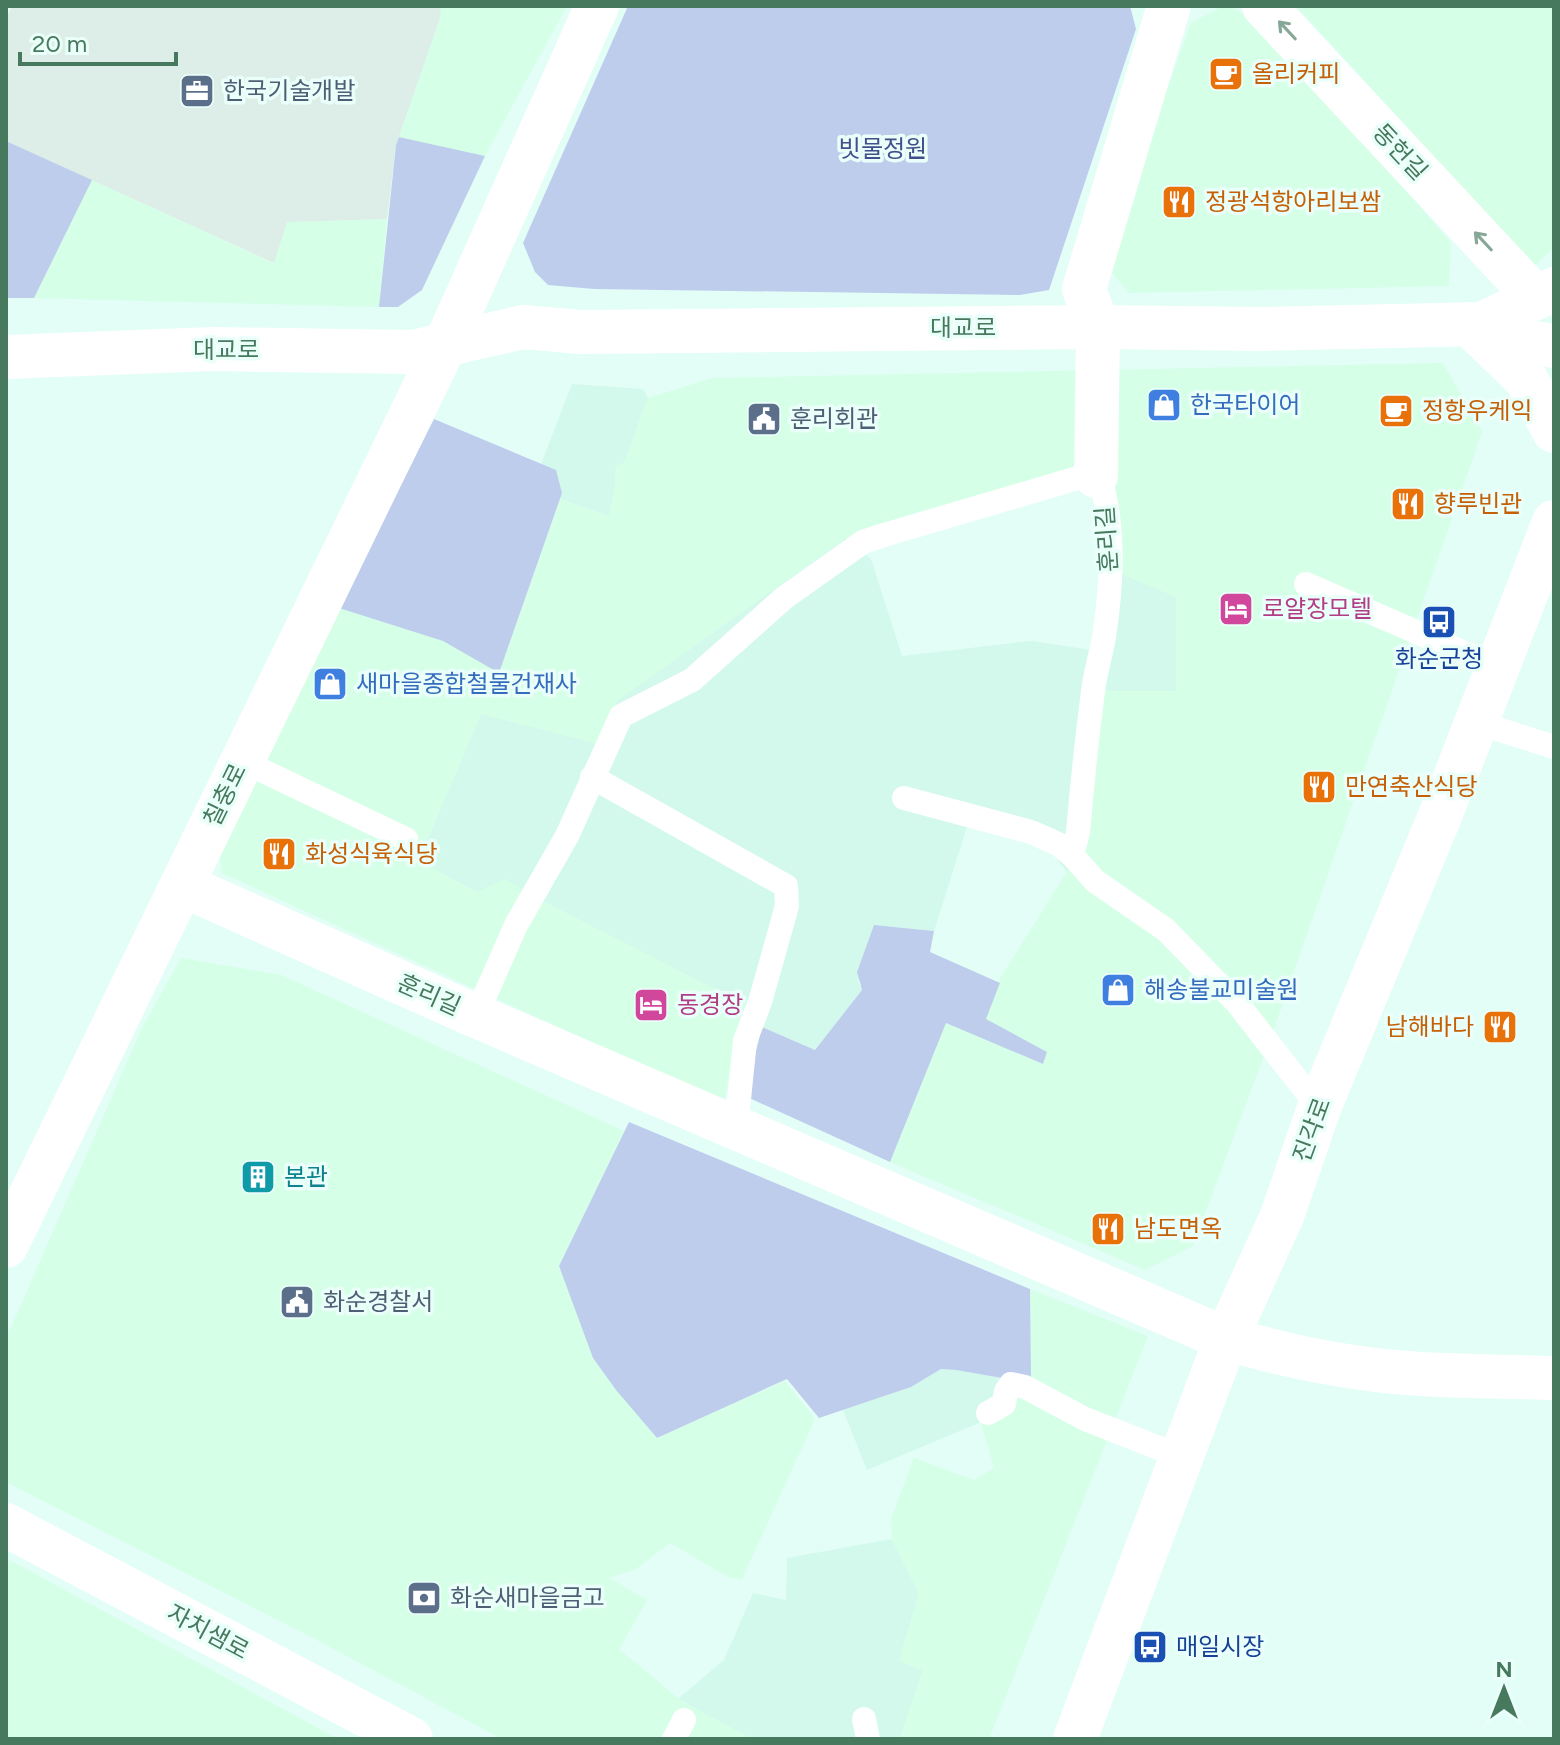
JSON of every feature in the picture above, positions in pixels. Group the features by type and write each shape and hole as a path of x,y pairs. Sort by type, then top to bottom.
{"street":[{"path":"445,345 597,6"},
{"path":"1096,476 1098,327 1084,289 1169,6"},
{"name":"동헌길","path":"1264,6 1545,294"},
{"path":"1476,324 1545,294"},
{"path":"1476,324 1514,340 1554,346"},
{"path":"1476,324 1526,379 1554,431"},
{"name":"대교로","path":"6,357 212,349 413,352 523,327 581,332 1098,327 1261,329 1476,324"},
{"name":"칠충로","path":"6,1246 445,345"},
{"name":"진각로","path":"1075,1739 1226,1339 1282,1216 1319,1108 1442,811 1554,522"},
{"name":"훈리길","path":"182,885 476,1016"},
{"path":"476,1016 1226,1339 1296,1357 1397,1372 1554,1378"},
{"name":"자치샘로","path":"6,1525 411,1739"}],"lane":[{"name":"훈리길","path":"476,1016 516,925 567,836 621,716 692,680 784,598 863,542 1088,475 1096,476 1104,494 1110,529 1110,589 1095,672 1078,832 1072,855"},
{"path":"1306,584 1497,667"},
{"path":"1476,722 1554,747"},
{"path":"242,761 406,839"},
{"path":"592,777 786,886 787,906 760,1002 745,1041 736,1128"},
{"path":"904,798 1031,832 1058,844 1095,881 1166,930 1238,1004 1319,1108"},
{"path":"988,1413 1004,1404 1006,1391 1011,1384 1025,1387 1085,1419 1182,1457"}],"shaded area":[{"path":"12,6 441,6 440,18 396,145 387,219 287,222 274,263 6,141 6,18"},
{"path":"441,6 567,6 485,156 399,137 440,18"},
{"path":"1223,6 1229,6 1269,29 1451,243 1449,286 1128,293 1105,263 1191,23"},
{"path":"1296,6 1554,6 1554,248 1534,266"},
{"path":"92,180 273,263 286,222 387,219 379,307 34,298"},
{"path":"1443,363 1482,432 1276,1023 1193,1246 1145,1270 890,1162 946,1023 1043,1064 1047,1052 985,1019 999,980 1067,872 1085,691 1176,691 1176,597 1104,567 1113,478 1068,473 846,538 617,701 598,744 481,714 418,861 477,892 505,879 746,1005 740,1018 724,1103 222,873 217,839 329,604 443,641 499,673 560,499 609,516 616,466 624,463 648,398 713,378"},
{"path":"572,384 643,389 648,398 624,463 616,466 609,516 560,499 562,493 541,464"},
{"path":"846,538 871,559 902,656 1032,641 1092,650 1104,567 1176,596 1176,691 1067,872 1049,849 967,827 934,931 874,925 858,982 862,990 815,1050 762,1027 746,1005 477,892 418,861 481,714 598,743 616,701"},
{"name":"화순경찰서","path":"181,958 281,975 624,1131 559,1266 593,1358 657,1438 785,1381 815,1419 742,1579 728,1577 670,1543 636,1569 609,1578 647,1600 619,1649 684,1703 753,1739 502,1739 317,1640 6,1482 6,1339 142,1028"},
{"path":"1030,1289 1148,1336 989,1739 900,1739 923,1670 899,1661 919,1593 892,1539 891,1519 914,1458 974,1480 994,1468 981,1422 1031,1377"},
{"path":"941,1369 1002,1378 981,1422 867,1470 843,1410 911,1387"},
{"path":"892,1539 919,1593 899,1661 923,1670 900,1739 751,1739 678,1699 724,1660 753,1593 786,1600 787,1558"},
{"path":"6,1558 338,1739 6,1739"}],"green space":[{"name":"빗물정원","path":"628,6 1130,6 1136,29 1049,290 1020,295 594,289 548,285 535,272 523,243"},
{"path":"399,137 485,156 422,290 398,307 379,307 396,145"},
{"path":"6,141 92,180 34,298 6,298"},
{"path":"434,419 556,470 562,493 499,673 443,641 339,608"},
{"path":"874,925 934,931 930,952 1000,983 986,1019 1047,1052 1043,1064 946,1023 890,1162 745,1096 762,1027 815,1050 862,990 857,972"},
{"path":"629,1122 1030,1289 1031,1377 1002,1378 941,1369 911,1387 819,1418 787,1379 657,1438 593,1358 559,1266"}],"place":[{"name":"올리커피","path":"1226,74"},
{"name":"한국기술개발","path":"197,91"},
{"name":"정광석항아리보쌈","path":"1179,202"},
{"name":"한국타이어","path":"1164,405"},
{"name":"정항우케익","path":"1396,411"},
{"name":"훈리회관","path":"764,419"},
{"name":"향루빈관","path":"1408,504"},
{"name":"로얄장모텔","path":"1236,609"},
{"name":"화순군청","path":"1439,622"},
{"name":"새마을종합철물건재사","path":"330,684"},
{"name":"만연축산식당","path":"1319,787"},
{"name":"화성식육식당","path":"279,854"},
{"name":"해송불교미술원","path":"1118,990"},
{"name":"동경장","path":"651,1005"},
{"name":"남해바다","path":"1500,1027"},
{"name":"본관","path":"258,1177"},
{"name":"남도면옥","path":"1108,1229"},
{"name":"화순경찰서","path":"297,1302"},
{"name":"화순새마을금고","path":"424,1598"},
{"name":"매일시장","path":"1150,1647"}]}
